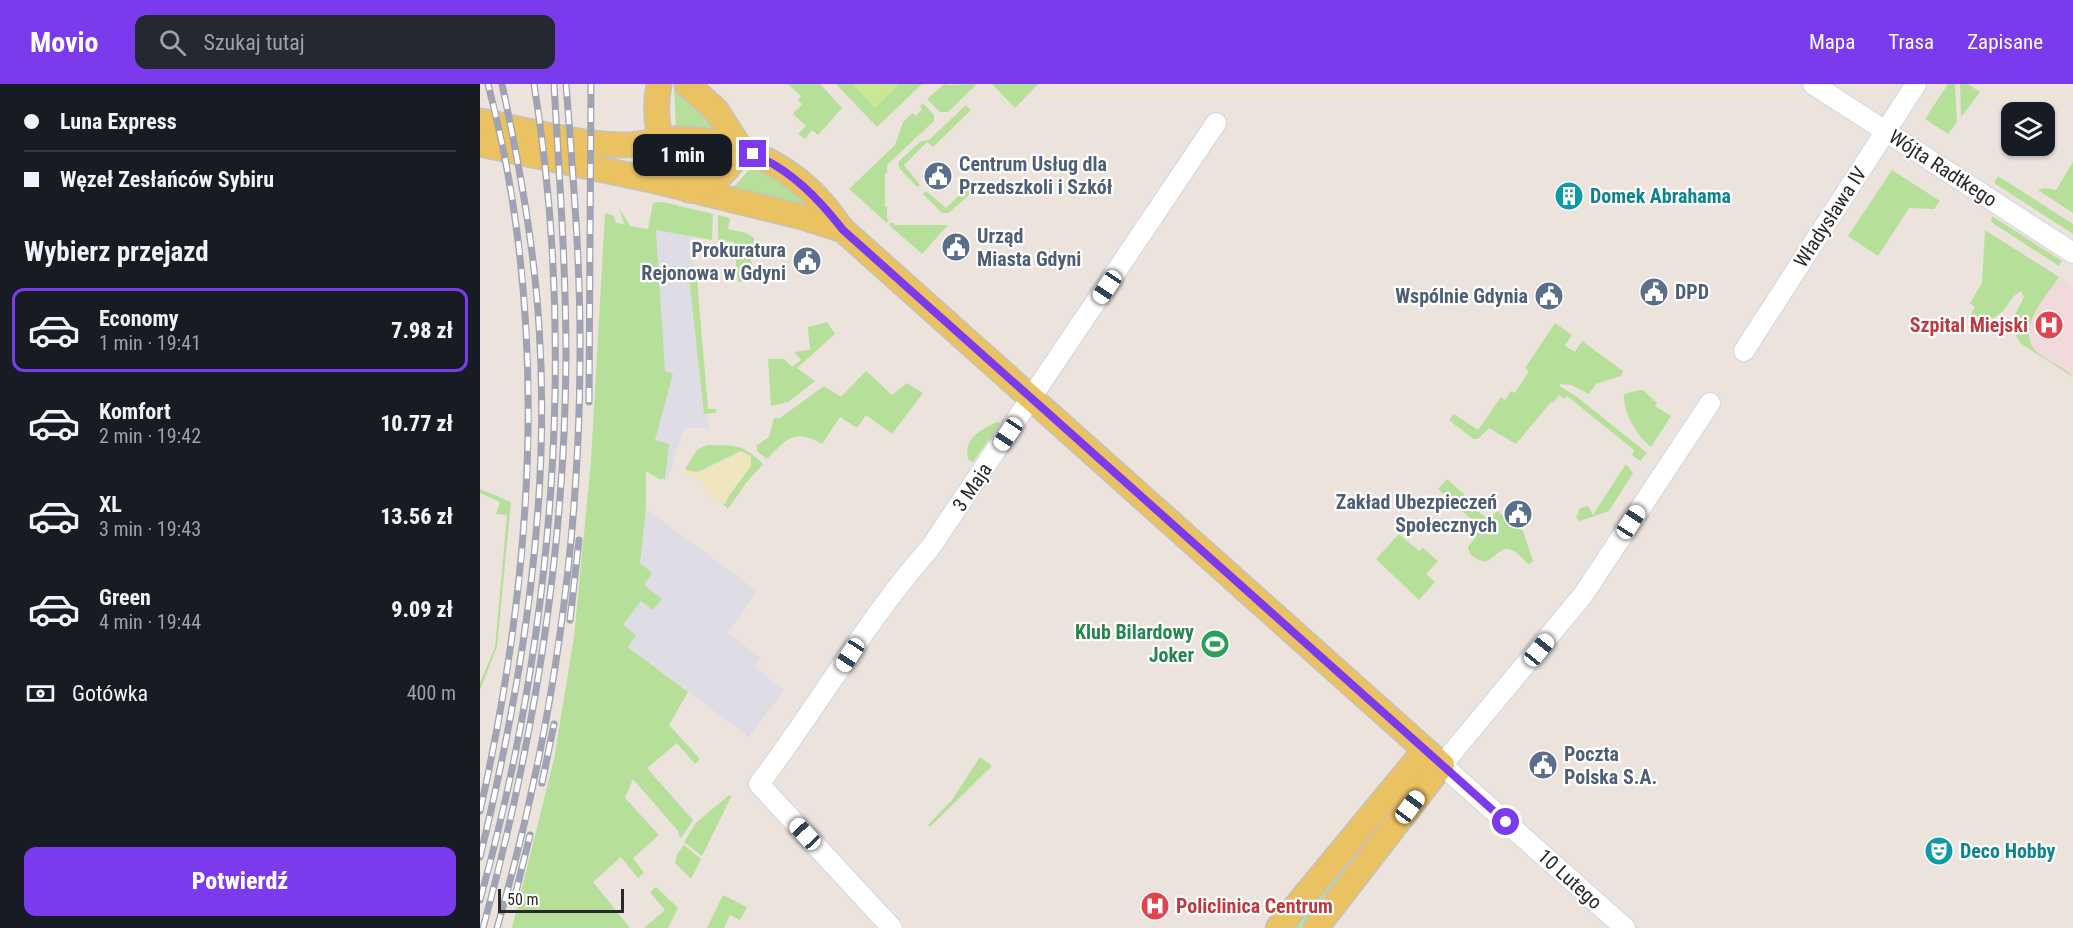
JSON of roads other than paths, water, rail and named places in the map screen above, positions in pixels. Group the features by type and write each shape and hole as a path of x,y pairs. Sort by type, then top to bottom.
{"main road":[{"path":"659,84 656,122 671,168 688,190"},
{"path":"687,84 716,110 741,149"},
{"path":"480,121 600,144 621,145 693,140 741,149 765,159 793,177 820,201 843,230"},
{"path":"480,144 647,178 802,217 843,230"},
{"path":"688,190 709,185 716,180 741,149"},
{"name":"10 Lutego","path":"843,230 1433,757"},
{"path":"1278,928 1433,757"},
{"path":"1316,928 1433,757"}],"street":[{"name":"Wójta Radtkego","path":"1813,84 2073,253"},
{"name":"Władysława IV","path":"1744,351 1916,84"},
{"name":"3 Maja","path":"892,928 759,784 792,741 905,576 930,548 1216,123"},
{"path":"1433,757 1583,595 1710,403"},
{"name":"10 Lutego","path":"1433,757 1625,928"}],"railway":[{"path":"480,811 513,630 523,539 528,448 527,356 521,265 508,174 488,84"},
{"path":"480,857 509,726 520,660 530,594 541,460 542,393 534,265 502,84"},
{"path":"480,900 505,801 525,700 541,598 550,494 555,391 554,287 547,185 534,84"},
{"path":"483,928 501,858 531,716 553,573 560,501 566,322 554,84"},
{"path":"497,928 516,859 546,718 558,647 574,503 580,326 576,222 566,84"},
{"path":"589,402 591,84"},
{"path":"570,620 579,540"},
{"path":"542,783 554,724"},
{"path":"515,896 530,835"}],"place":[{"name":"Centrum Usług dla Przedszkoli i Szkół","path":"938,176"},
{"name":"Domek Abrahama","path":"1569,196"},
{"name":"Urząd Miasta Gdyni","path":"956,247"},
{"name":"Prokuratura Rejonowa w Gdyni","path":"807,261"},
{"name":"DPD","path":"1654,292"},
{"name":"Wspólnie Gdynia","path":"1549,296"},
{"name":"Szpital Miejski","path":"2049,325"},
{"name":"Zakład Ubezpieczeń Społecznych","path":"1518,514"},
{"name":"Klub Bilardowy Joker","path":"1215,644"},
{"name":"Poczta Polska S.A.","path":"1543,765"},
{"name":"Deco Hobby","path":"1939,851"},
{"name":"Policlinica Centrum","path":"1155,906"}]}
